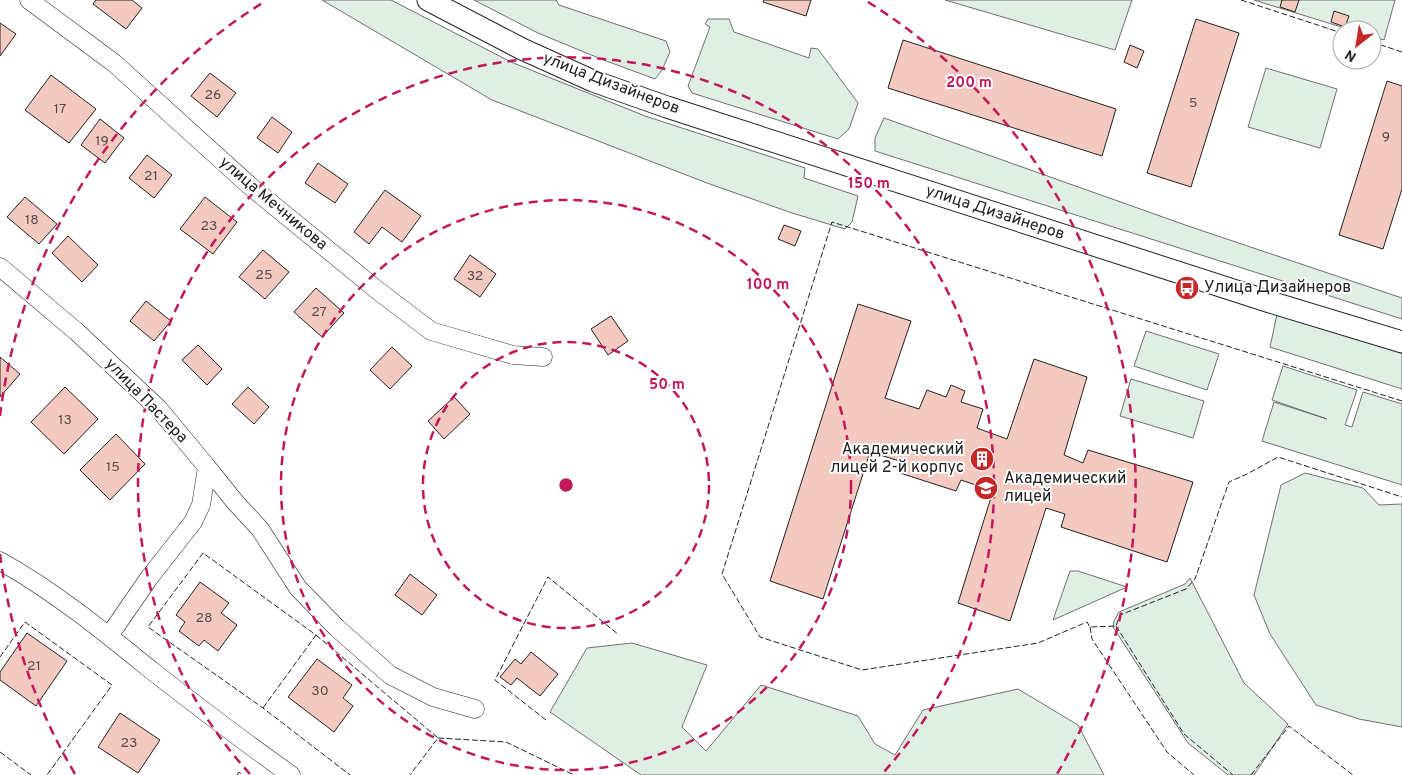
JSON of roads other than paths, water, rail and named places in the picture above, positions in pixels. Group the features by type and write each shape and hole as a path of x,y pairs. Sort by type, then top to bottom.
{"street":[{"name":"улица Мечникова","path":"29,0 114,63 250,186 377,290 431,331 513,355 544,357"},
{"name":"улица Дизайнеров","path":"428,0 522,49 593,81 667,107 1261,299 1402,342"},
{"name":"улица Пастера","path":"0,267 77,332 158,408 235,502 260,529 298,588 337,628 390,675 432,697 475,709"},
{"path":"109,636 149,578 193,522 200,505 207,467"},
{"path":"0,561 44,588 109,636 223,726 291,775"}],"place":[{"name":"Улица Дизайнеров","path":"1187,288"},
{"name":"Академический лицей 2-й корпус","path":"982,459"},
{"name":"Академический лицей","path":"986,488"}]}
